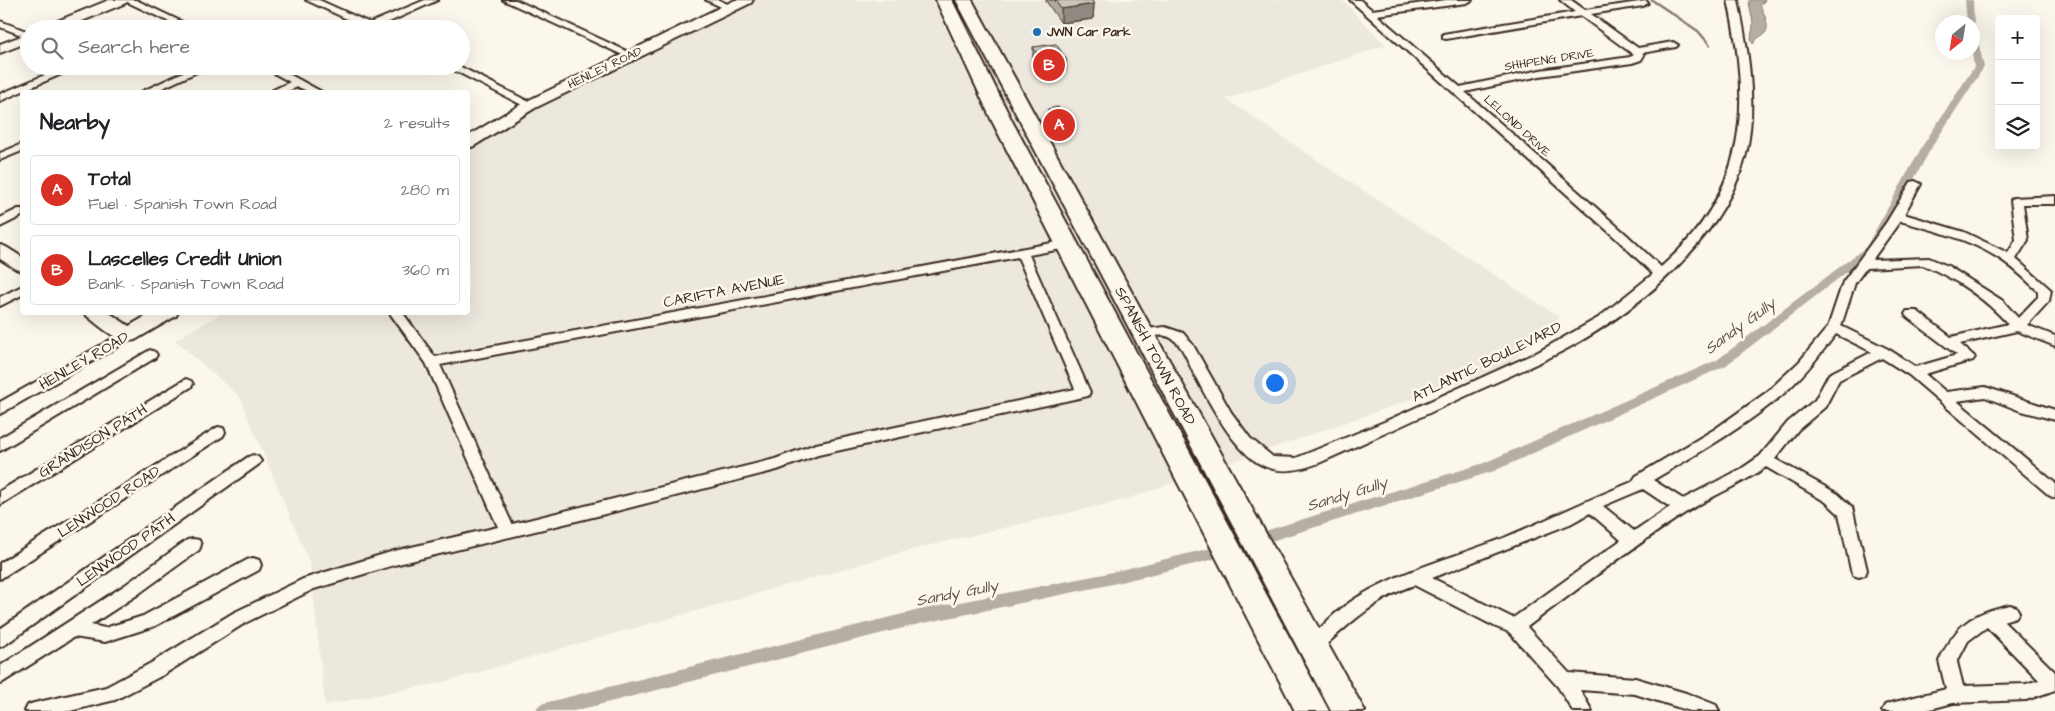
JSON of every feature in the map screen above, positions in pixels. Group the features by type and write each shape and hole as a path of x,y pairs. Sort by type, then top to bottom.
{"highway":[{"name":"SPANISH TOWN ROAD","path":"959,0 1026,117 1142,333 1192,453 1275,641 1312,711"},
{"name":"SPANISH TOWN ROAD","path":"959,0 1002,121 1068,244 1192,453 1313,646 1348,711"},
{"path":"1002,121 1026,117"}],"street":[{"path":"72,20 121,0"},
{"path":"128,0 172,20"},
{"path":"310,0 353,20"},
{"path":"388,20 433,0"},
{"path":"508,0 630,55"},
{"path":"711,0 731,8"},
{"name":"HENLEY ROAD","path":"470,142 530,105 746,0"},
{"name":"LELOND DRIVE","path":"1354,0 1660,274"},
{"path":"1370,14 1467,0"},
{"path":"1565,0 1636,51 1673,44"},
{"name":"ATLANTIC BOULEVARD","path":"1142,333 1162,330 1177,335 1186,344 1212,391 1247,445 1264,459 1278,464 1298,464 1427,409 1488,379 1554,351 1614,313 1660,274 1700,235 1715,213 1737,168 1745,135 1747,104 1743,42 1733,0"},
{"path":"1446,36 1644,4"},
{"path":"0,24 20,32"},
{"path":"0,50 20,40"},
{"name":"SHHPENG DRIVE","path":"1457,91 1540,74 1632,60 1639,55 1636,51"},
{"path":"0,98 54,75"},
{"path":"151,90 185,75"},
{"path":"284,75 313,90"},
{"path":"469,75 530,105"},
{"path":"282,90 298,83"},
{"path":"0,158 20,149"},
{"path":"1313,646 1352,610 1397,584 1564,520 1590,505 1637,486 1641,480 1720,433 1772,396 1804,365 1834,328 1850,282 1897,216 1915,184"},
{"path":"2009,260 2022,240 2017,200 2055,200"},
{"path":"0,222 20,213"},
{"path":"1897,216 1974,241 2009,260 2045,290 2044,298 2018,326 1949,342"},
{"name":"CARIFTA AVENUE","path":"432,362 1068,244"},
{"path":"0,251 20,264"},
{"path":"34,711 109,694 157,669 239,618 309,584 394,558 777,464 816,450 1083,392 1022,252"},
{"path":"1861,264 1925,261 1944,269 1998,304 2018,326 2055,341"},
{"path":"0,302 20,291"},
{"path":"1912,314 1968,357 1914,372"},
{"path":"98,315 128,335"},
{"name":"HENLEY ROAD","path":"0,409 164,315"},
{"path":"397,315 432,362 507,530"},
{"path":"1834,328 1883,352 1914,372 1945,396 2055,492"},
{"path":"1514,626 1682,507 1746,473 1765,460 1793,426 1820,403 1834,377 1883,352"},
{"path":"0,445 150,354"},
{"name":"GRANDISON PATH","path":"0,499 186,384"},
{"path":"1945,396 1985,392 2055,415"},
{"name":"LENWOOD ROAD","path":"0,572 218,432"},
{"path":"1765,460 1832,498 1846,511 1859,570"},
{"name":"LENWOOD PATH","path":"0,639 253,461"},
{"path":"1641,480 1682,507"},
{"path":"1590,505 1633,540"},
{"path":"0,676 131,590 193,545"},
{"path":"72,629 106,635 118,632 149,621 253,565"},
{"path":"1416,578 1502,622 1514,626 1564,681 1583,711"},
{"path":"1956,695 1948,661 1962,636 1988,617 2010,612"},
{"path":"1891,711 1956,695 2026,692 2054,682 1988,617"},
{"path":"1564,681 1635,686 1686,701 1710,711"}],"shaded area":[{"path":"739,0 1342,0 1386,45 1226,99 1339,175 1560,317 1507,366 1124,500 918,548 444,682 325,705 310,563 244,408 242,399 175,340 219,315 470,315 470,137 542,94"},
{"path":"1749,0 1765,0 1760,5 1766,19 1767,30 1753,44 1751,36 1753,22"}],"building":[{"path":"1055,0 1091,0 1094,4 1061,9"},
{"path":"1056,44 1066,59 1042,63 1033,47"},
{"path":"1058,107 1071,125 1060,127 1048,109"}],"waterway":[{"path":"1652,0 1698,31 1710,45"},
{"name":"Sandy Gully","path":"1969,0 1970,15"},
{"name":"Sandy Gully","path":"544,711 919,617 1104,580 1207,555 1489,467 1721,363 1870,249 1928,145 1979,67 1978,60"}],"place":[{"name":"JWN Car Park","path":"1037,32"},
{"name":"Lascelles Credit Union","path":"1049,65"},
{"name":"Total","path":"1059,125"}]}
